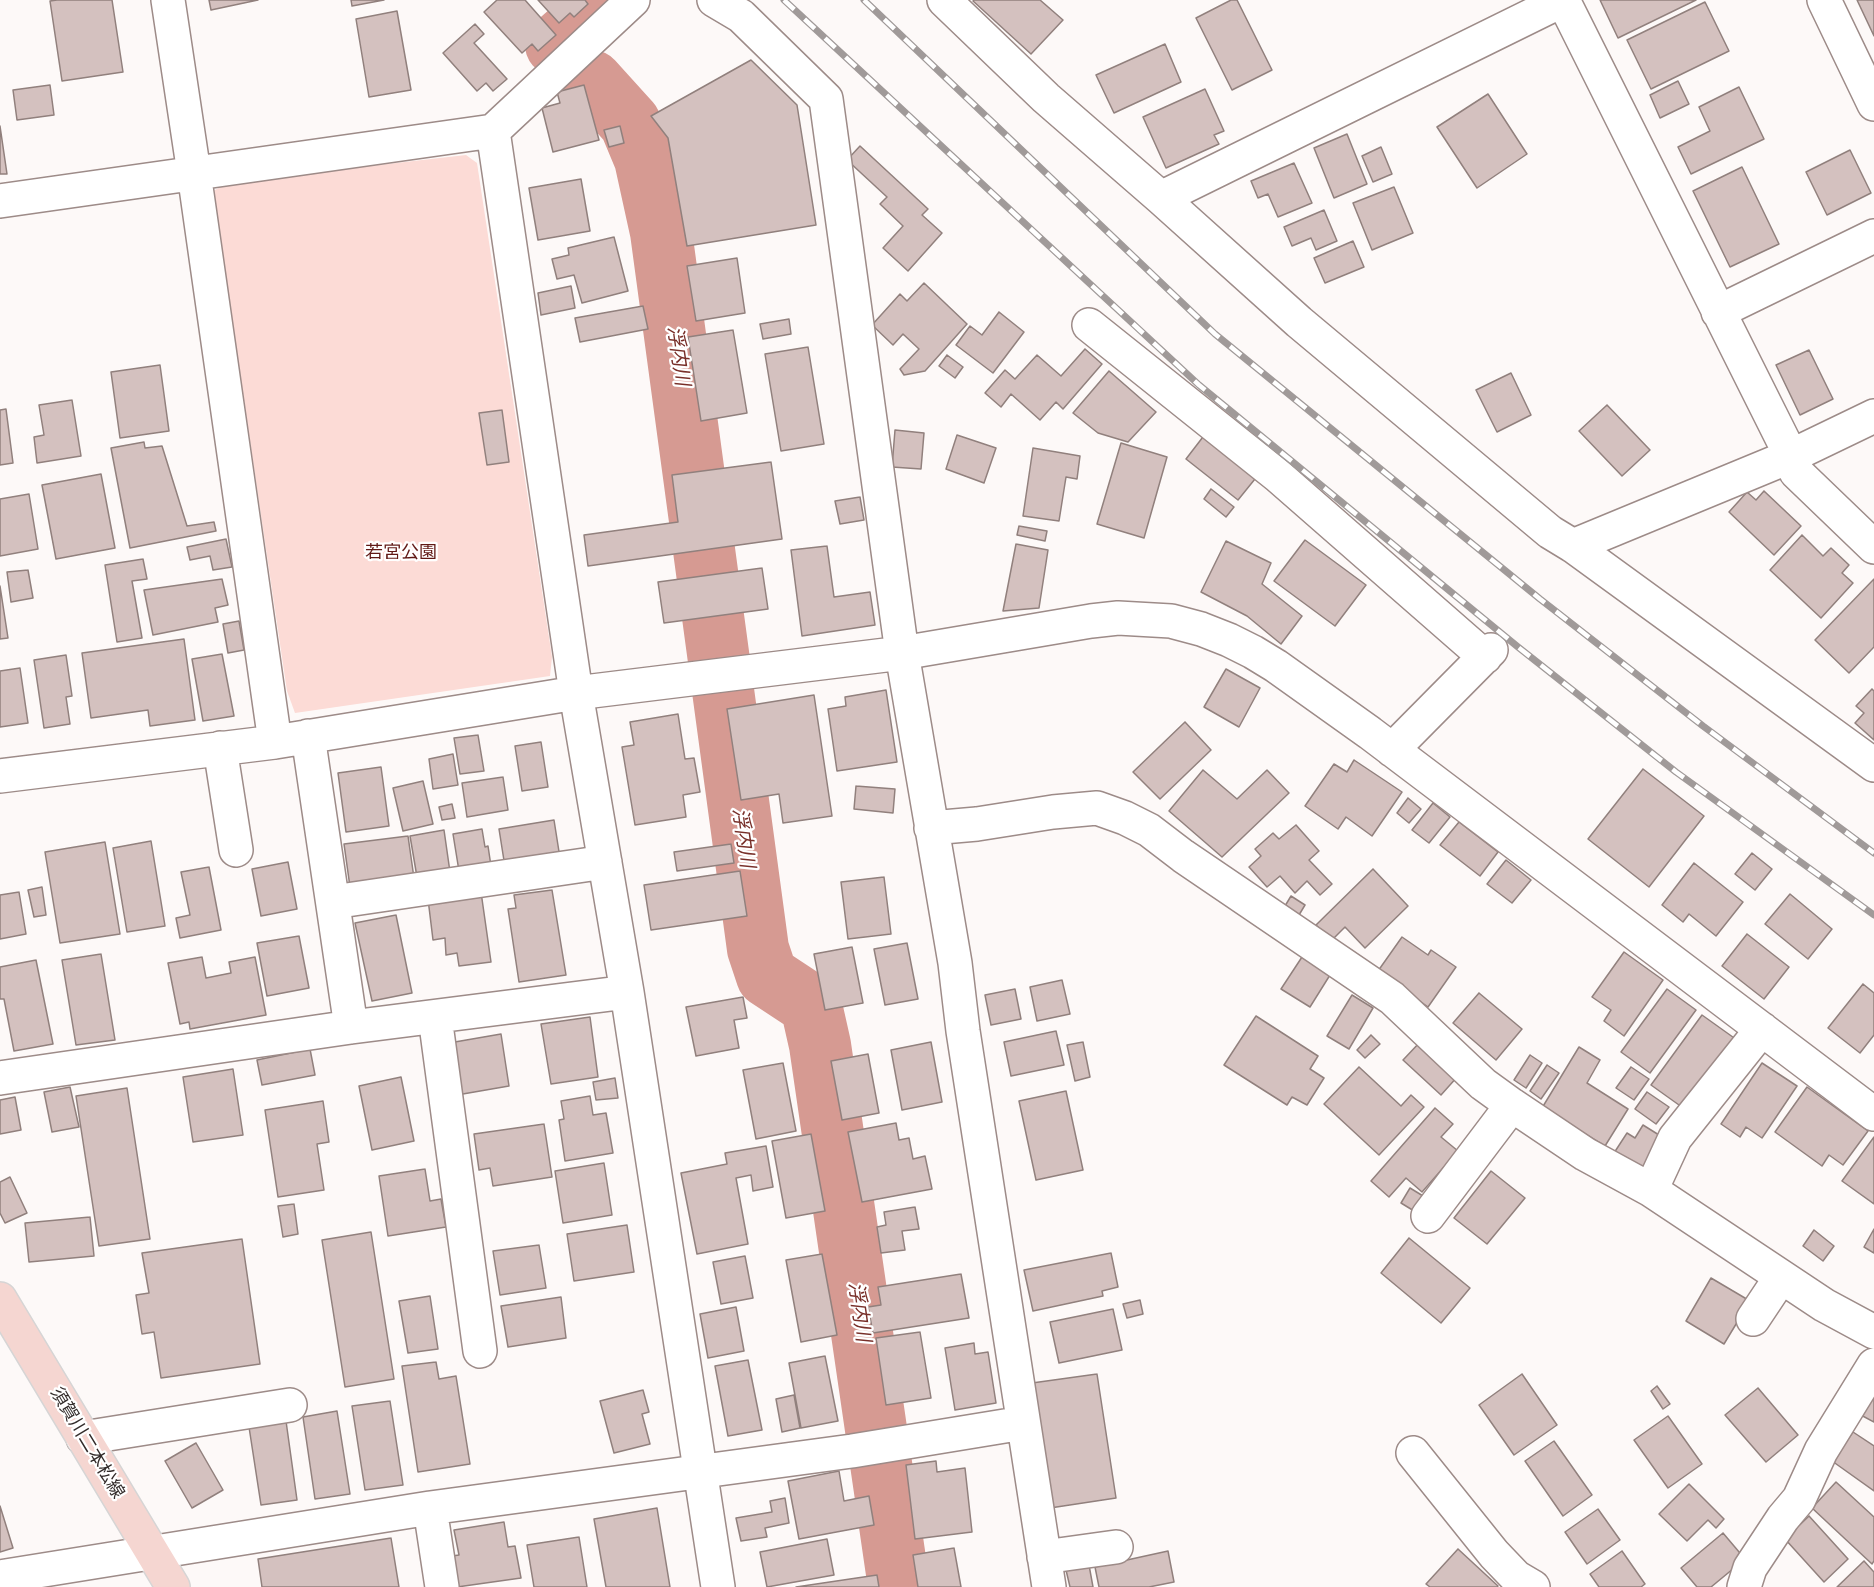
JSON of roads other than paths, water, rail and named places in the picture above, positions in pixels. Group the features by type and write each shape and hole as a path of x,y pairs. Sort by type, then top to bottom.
{"main road":[{"name":"須賀川二本松線","path":"0,1299 173,1587"}],"street":[{"path":"168,0 275,742"},
{"path":"0,201 493,131 633,0"},
{"path":"714,0 741,16 826,99 902,653 955,963 963,1031 1047,1572 1116,1547"},
{"path":"944,0 1046,98 1299,322 1550,532 1574,546 1874,765"},
{"path":"1161,198 1563,0 1791,456 1796,472 1874,547"},
{"path":"1824,0 1874,104"},
{"path":"493,131 576,693 627,992 718,1587"},
{"path":"1718,312 1874,236"},
{"path":"1089,325 1278,476 1488,653 1392,750"},
{"path":"1574,546 1791,456 1874,416"},
{"path":"0,776 275,742 576,693 902,653 1091,621 1126,618 1171,621 1201,629 1253,652 1276,666 1392,750 1874,1114"},
{"path":"308,736 351,1028"},
{"path":"220,748 236,850"},
{"path":"931,828 1097,808 1149,830 1183,856 1392,998 1483,1083 1512,1105 1585,1154 1651,1190 1824,1305 1874,1332"},
{"path":"333,902 605,862"},
{"path":"0,1078 351,1028 627,992"},
{"path":"435,1017 480,1351"},
{"path":"1651,1190 1676,1138 1762,1029"},
{"path":"1428,1216 1512,1105"},
{"path":"1753,1318 1781,1277"},
{"path":"1744,1587 1750,1569 1783,1518 1799,1499 1809,1482 1821,1450 1874,1365"},
{"path":"83,1438 290,1405"},
{"path":"0,1577 430,1508 852,1451 1023,1423"},
{"path":"1413,1453 1494,1554 1516,1577 1533,1587"},
{"path":"430,1508 442,1587"}],"waterway":[{"name":"浮内川","path":"556,45 607,0"},
{"name":"浮内川","path":"592,81 630,123 645,159 661,232 758,949 767,976 811,1005 820,1045 899,1587"}],"railway":[{"path":"784,0 1199,385 1518,647 1676,772 1874,915"},
{"path":"864,0 1215,334 1540,599 1703,726 1874,853"}],"park label":[{"name":"若宮公園","path":"401,553"}]}
